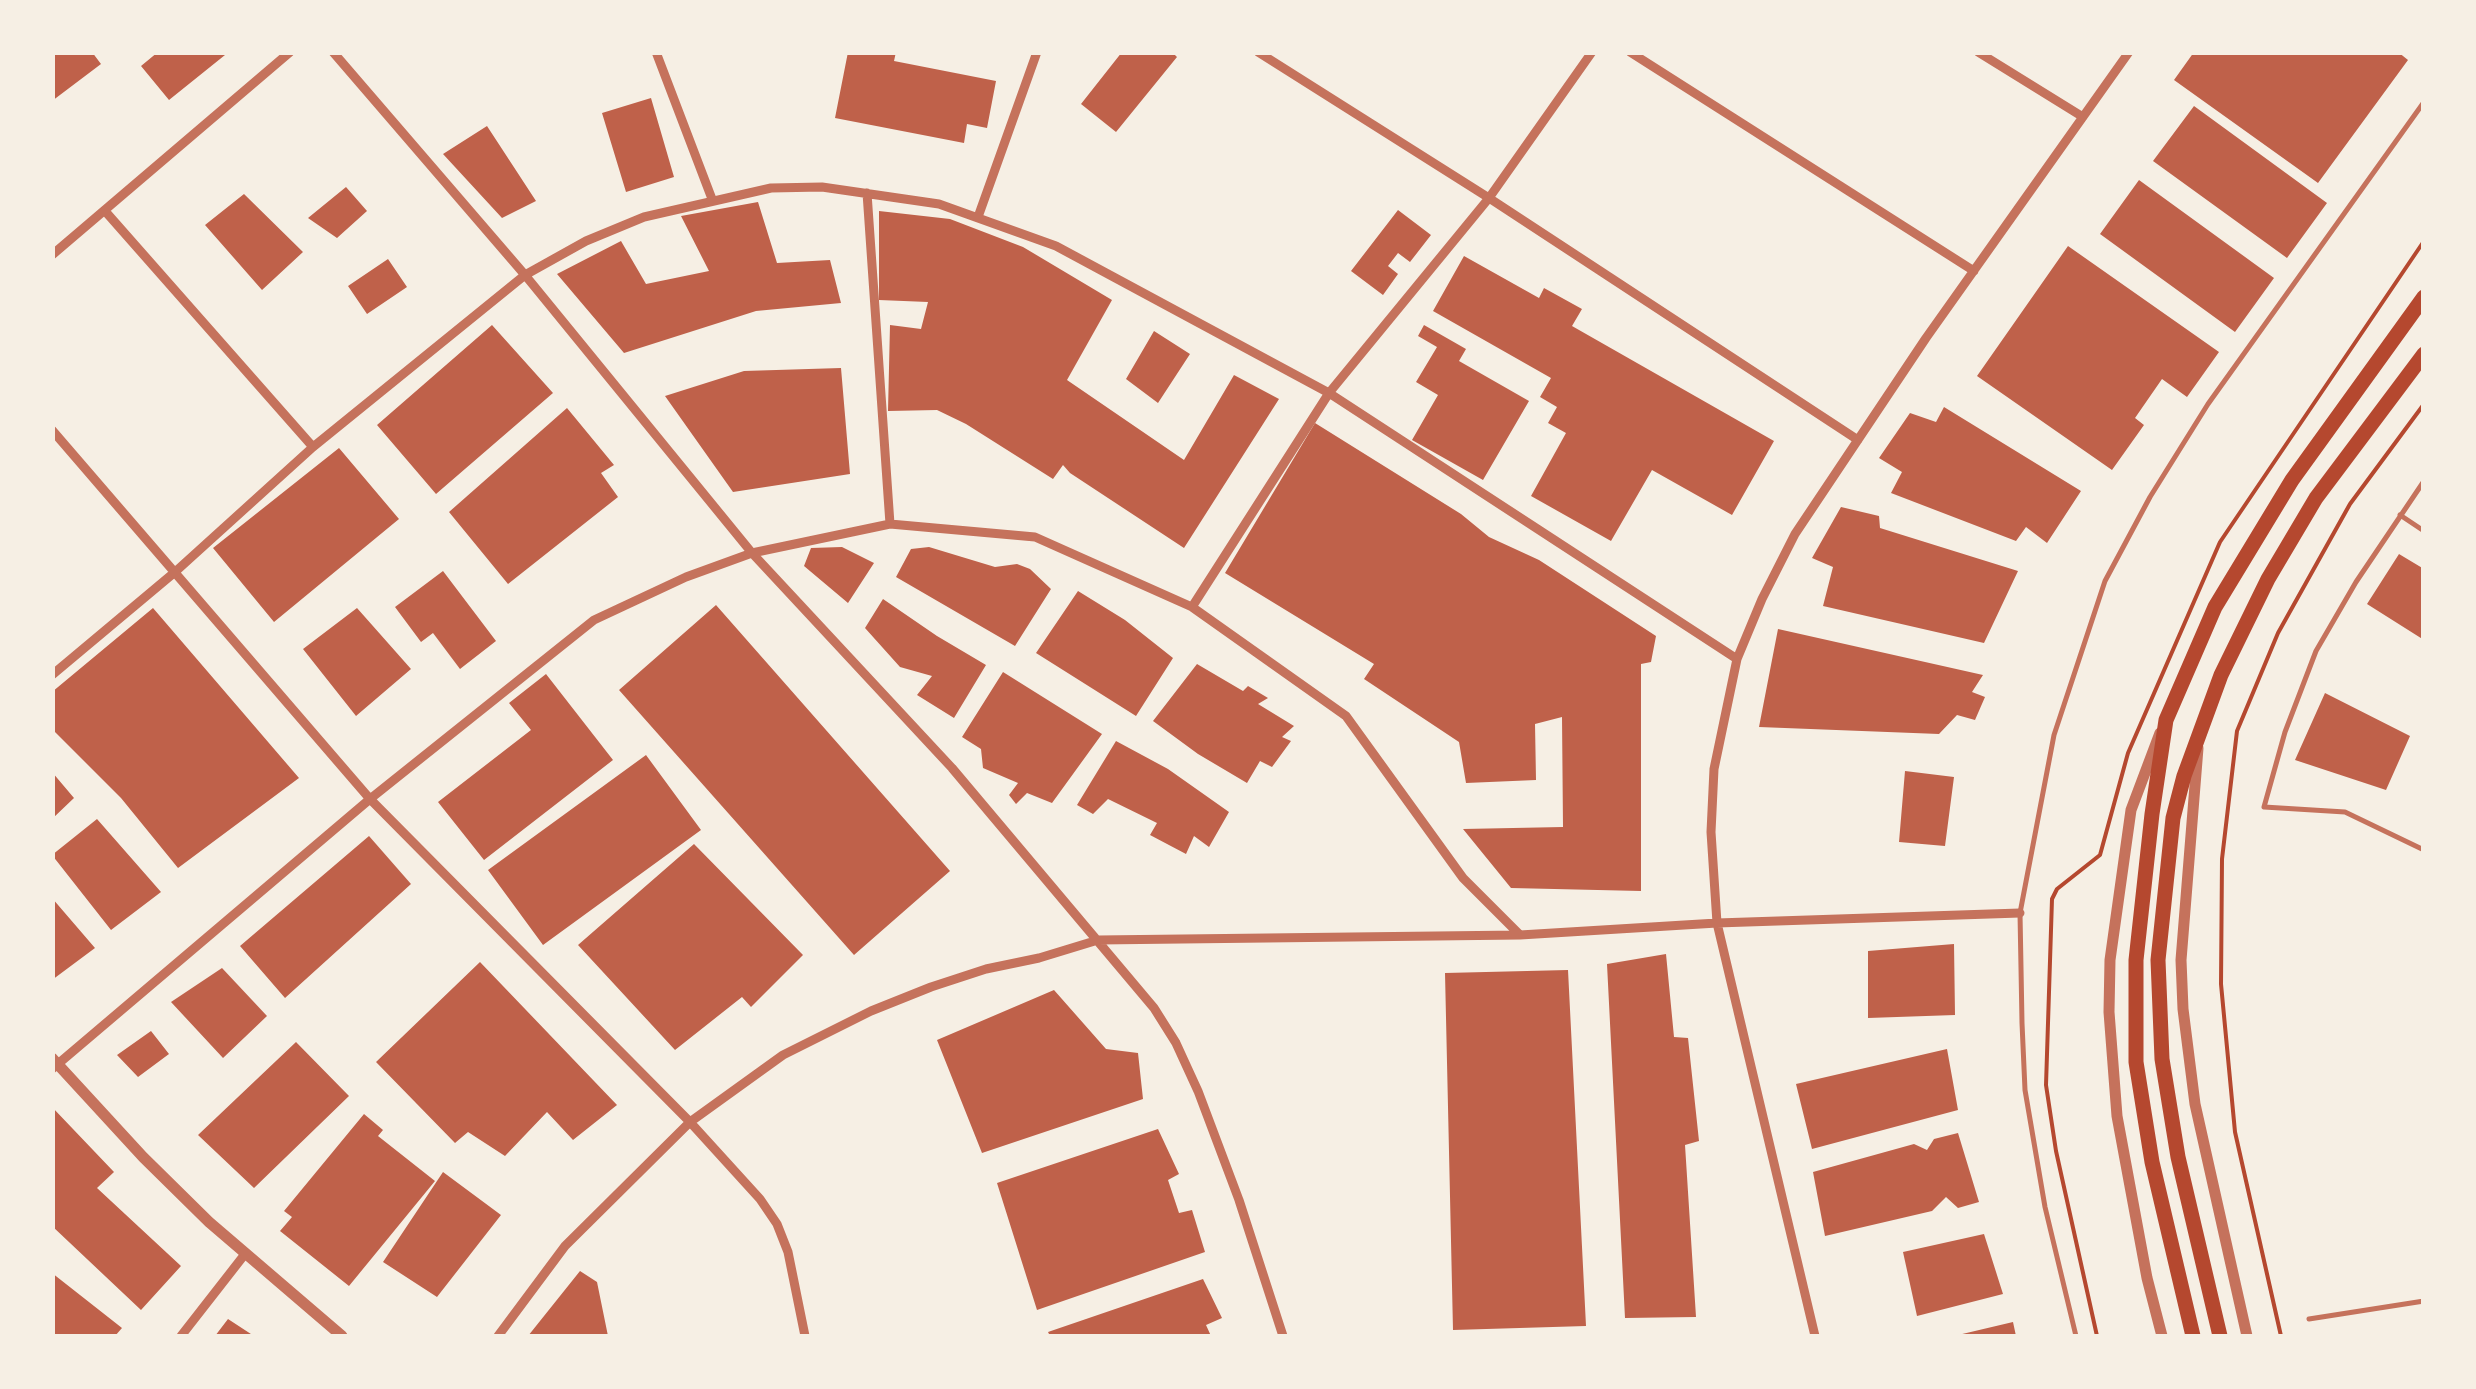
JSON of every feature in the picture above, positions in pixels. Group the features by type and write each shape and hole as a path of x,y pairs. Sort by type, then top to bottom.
{"highway":[{"path":"2193,1336 2152,1162 2136,1062 2136,960 2166,720 2215,607 2292,480 2424,297"},
{"path":"2220,1336 2172,1124 2159,1010 2158,960 2174,818 2200,728 2241,631 2278,562 2316,498 2424,354"}],"street":[{"path":"52,255 290,52"},
{"path":"332,52 526,274 752,553 952,768 1154,1008 1176,1043 1239,1200 1283,1336"},
{"path":"656,52 712,199"},
{"path":"978,217 1037,52"},
{"path":"1258,52 1858,440"},
{"path":"1192,608 1329,393 1489,198 1592,52"},
{"path":"1630,52 1974,271"},
{"path":"1978,52 2083,117"},
{"path":"1815,1336 1717,923 1711,832 1714,769 1737,659 1795,534 2129,52"},
{"path":"52,675 175,572 314,446 526,274 586,241 644,217 770,188 822,187 939,204 1056,246 1329,393 1737,659"},
{"path":"868,193 890,524"},
{"path":"105,211 314,446"},
{"path":"52,430 370,799 690,1122 760,1199 777,1224 788,1252 805,1336"},
{"path":"342,1336 245,1254 143,1157 54,1064 370,799 594,620 686,577 752,553 890,524 1034,537 1192,608 1346,716 1463,878 1520,935"},
{"path":"2162,1336 2147,1278 2117,1116 2109,1012 2110,960 2131,810 2145,765 2166,720"},
{"path":"2200,728 2181,960 2183,1008 2196,1104 2247,1336"},
{"path":"498,1336 565,1246 690,1122 783,1055 931,986 1098,940 1520,935 1717,923 2020,913"},
{"path":"181,1336 245,1254"}],"lane":[{"path":"2076,1336 2046,1207 2025,1090 2020,913 2054,734 2106,581 2150,498 2208,404 2424,102"},
{"path":"2424,481 2316,651 2285,732 2264,807 2345,812 2424,850"},
{"path":"2400,515 2424,531"},
{"path":"2309,1319 2424,1301"}],"path":[{"path":"2281,1336 2235,1132 2221,984 2222,859 2237,731 2278,633 2350,504 2424,404"}],"building":[{"path":"52,52 92,52 101,64 52,101"},
{"path":"158,52 225,55 169,100 141,66"},
{"path":"848,52 896,52 894,61 996,81 987,128 967,124 964,143 835,118"},
{"path":"1122,52 1172,52 1177,57 1116,132 1081,104"},
{"path":"2194,52 2398,52 2408,60 2318,183 2174,80"},
{"path":"651,98 674,177 626,192 602,113"},
{"path":"2194,106 2327,203 2287,258 2153,161"},
{"path":"487,126 536,201 502,218 443,154"},
{"path":"2139,180 2274,278 2235,332 2100,234"},
{"path":"346,187 367,211 337,238 308,218"},
{"path":"244,194 303,252 262,290 205,225"},
{"path":"758,202 777,263 830,260 841,303 756,311 624,353 557,274 621,241 646,284 709,271 681,216"},
{"path":"1398,210 1431,235 1410,262 1398,253 1388,266 1398,274 1383,295 1351,271"},
{"path":"879,211 950,219 1023,247 1112,300 1067,380 1184,460 1234,375 1279,399 1184,548 1063,465 1053,479 937,410 888,411 890,325 921,329 928,302 879,300"},
{"path":"2068,246 2219,352 2187,397 2162,379 2135,418 2144,425 2112,470 1977,376"},
{"path":"1464,256 1539,298 1544,288 1582,309 1572,326 1774,441 1732,515 1652,470 1611,541 1531,496 1566,433 1548,423 1557,407 1540,397 1551,378 1433,311"},
{"path":"388,259 407,287 367,314 348,286"},
{"path":"492,325 553,393 436,494 377,425"},
{"path":"1424,325 1466,349 1459,361 1529,401 1483,480 1412,440 1438,395 1416,382 1437,347 1418,336"},
{"path":"1154,331 1190,354 1158,403 1126,379"},
{"path":"841,368 850,474 733,492 665,396 744,371"},
{"path":"1944,407 2081,491 2047,543 2026,527 2016,541 1891,493 1902,472 1879,458 1910,413 1936,422"},
{"path":"567,408 614,465 601,473 618,497 508,584 449,512"},
{"path":"1315,423 1461,514 1489,537 1539,560 1656,636 1651,662 1641,664 1641,891 1511,888 1463,829 1563,827 1562,717 1535,724 1536,780 1466,783 1459,742 1364,679 1374,664 1225,573"},
{"path":"339,448 399,519 274,622 213,548"},
{"path":"1841,507 1879,516 1880,528 2018,571 1984,643 1823,606 1833,567 1812,558"},
{"path":"842,547 874,563 848,603 804,566 811,548"},
{"path":"929,547 995,567 1017,564 1030,569 1051,589 1015,646 896,577 911,549"},
{"path":"2399,554 2424,569 2424,640 2367,604"},
{"path":"443,571 496,641 460,669 433,633 421,642 395,607"},
{"path":"1078,591 1125,620 1173,658 1136,716 1036,653"},
{"path":"883,599 986,665 954,718 917,695 932,676 900,667 865,628"},
{"path":"716,605 950,871 854,955 619,690"},
{"path":"153,608 299,778 178,868 121,798 52,729 52,692"},
{"path":"357,608 411,669 356,716 303,649"},
{"path":"1778,629 1983,675 1972,692 1985,697 1975,720 1957,715 1939,734 1759,727"},
{"path":"1197,664 1243,691 1248,686 1268,698 1258,704 1294,726 1282,737 1291,741 1272,767 1260,761 1247,783 1153,721"},
{"path":"1003,672 1102,734 1052,803 1027,793 1016,804 1009,795 1018,783 983,768 981,749 962,737"},
{"path":"546,674 613,760 484,860 438,802 531,730 509,703"},
{"path":"2325,693 2410,736 2386,790 2295,760"},
{"path":"1116,741 1168,769 1229,812 1209,847 1194,836 1186,854 1150,835 1157,823 1108,799 1093,814 1077,805"},
{"path":"646,755 701,830 543,945 488,870"},
{"path":"1905,771 1954,777 1945,846 1899,842"},
{"path":"52,772 74,798 52,819"},
{"path":"97,819 161,892 111,930 52,855"},
{"path":"369,836 411,884 285,998 240,946"},
{"path":"694,844 803,955 751,1007 742,997 675,1050 578,945"},
{"path":"52,898 95,948 52,980"},
{"path":"1954,944 1955,1015 1868,1018 1868,951"},
{"path":"1666,954 1674,1037 1688,1038 1699,1141 1685,1145 1696,1317 1625,1318 1607,964"},
{"path":"480,962 617,1105 573,1140 547,1112 505,1156 468,1132 455,1143 376,1062"},
{"path":"222,968 267,1016 223,1058 171,1002"},
{"path":"1568,970 1586,1326 1453,1330 1445,973"},
{"path":"1054,990 1106,1049 1138,1053 1143,1099 982,1153 937,1040"},
{"path":"151,1031 169,1054 138,1077 117,1055"},
{"path":"296,1042 349,1096 254,1188 198,1135"},
{"path":"1947,1049 1958,1110 1812,1149 1796,1084"},
{"path":"52,1107 114,1172 97,1188 181,1266 141,1310 52,1226"},
{"path":"364,1114 383,1130 378,1136 435,1181 349,1286 280,1231 292,1217 284,1211"},
{"path":"1158,1129 1179,1174 1168,1180 1179,1213 1192,1210 1205,1252 1037,1310 997,1183"},
{"path":"1958,1133 1979,1202 1958,1208 1946,1197 1932,1211 1825,1236 1813,1172 1914,1144 1927,1150 1934,1139"},
{"path":"443,1172 501,1215 437,1297 383,1262"},
{"path":"1984,1234 2003,1294 1917,1316 1903,1252"},
{"path":"580,1271 597,1282 608,1336 528,1336"},
{"path":"52,1273 122,1328 115,1336 52,1336"},
{"path":"1203,1279 1222,1318 1206,1325 1211,1336 1050,1336 1048,1332"},
{"path":"228,1319 254,1336 215,1336"},
{"path":"2013,1322 2016,1336 1958,1336 1958,1335"}]}
